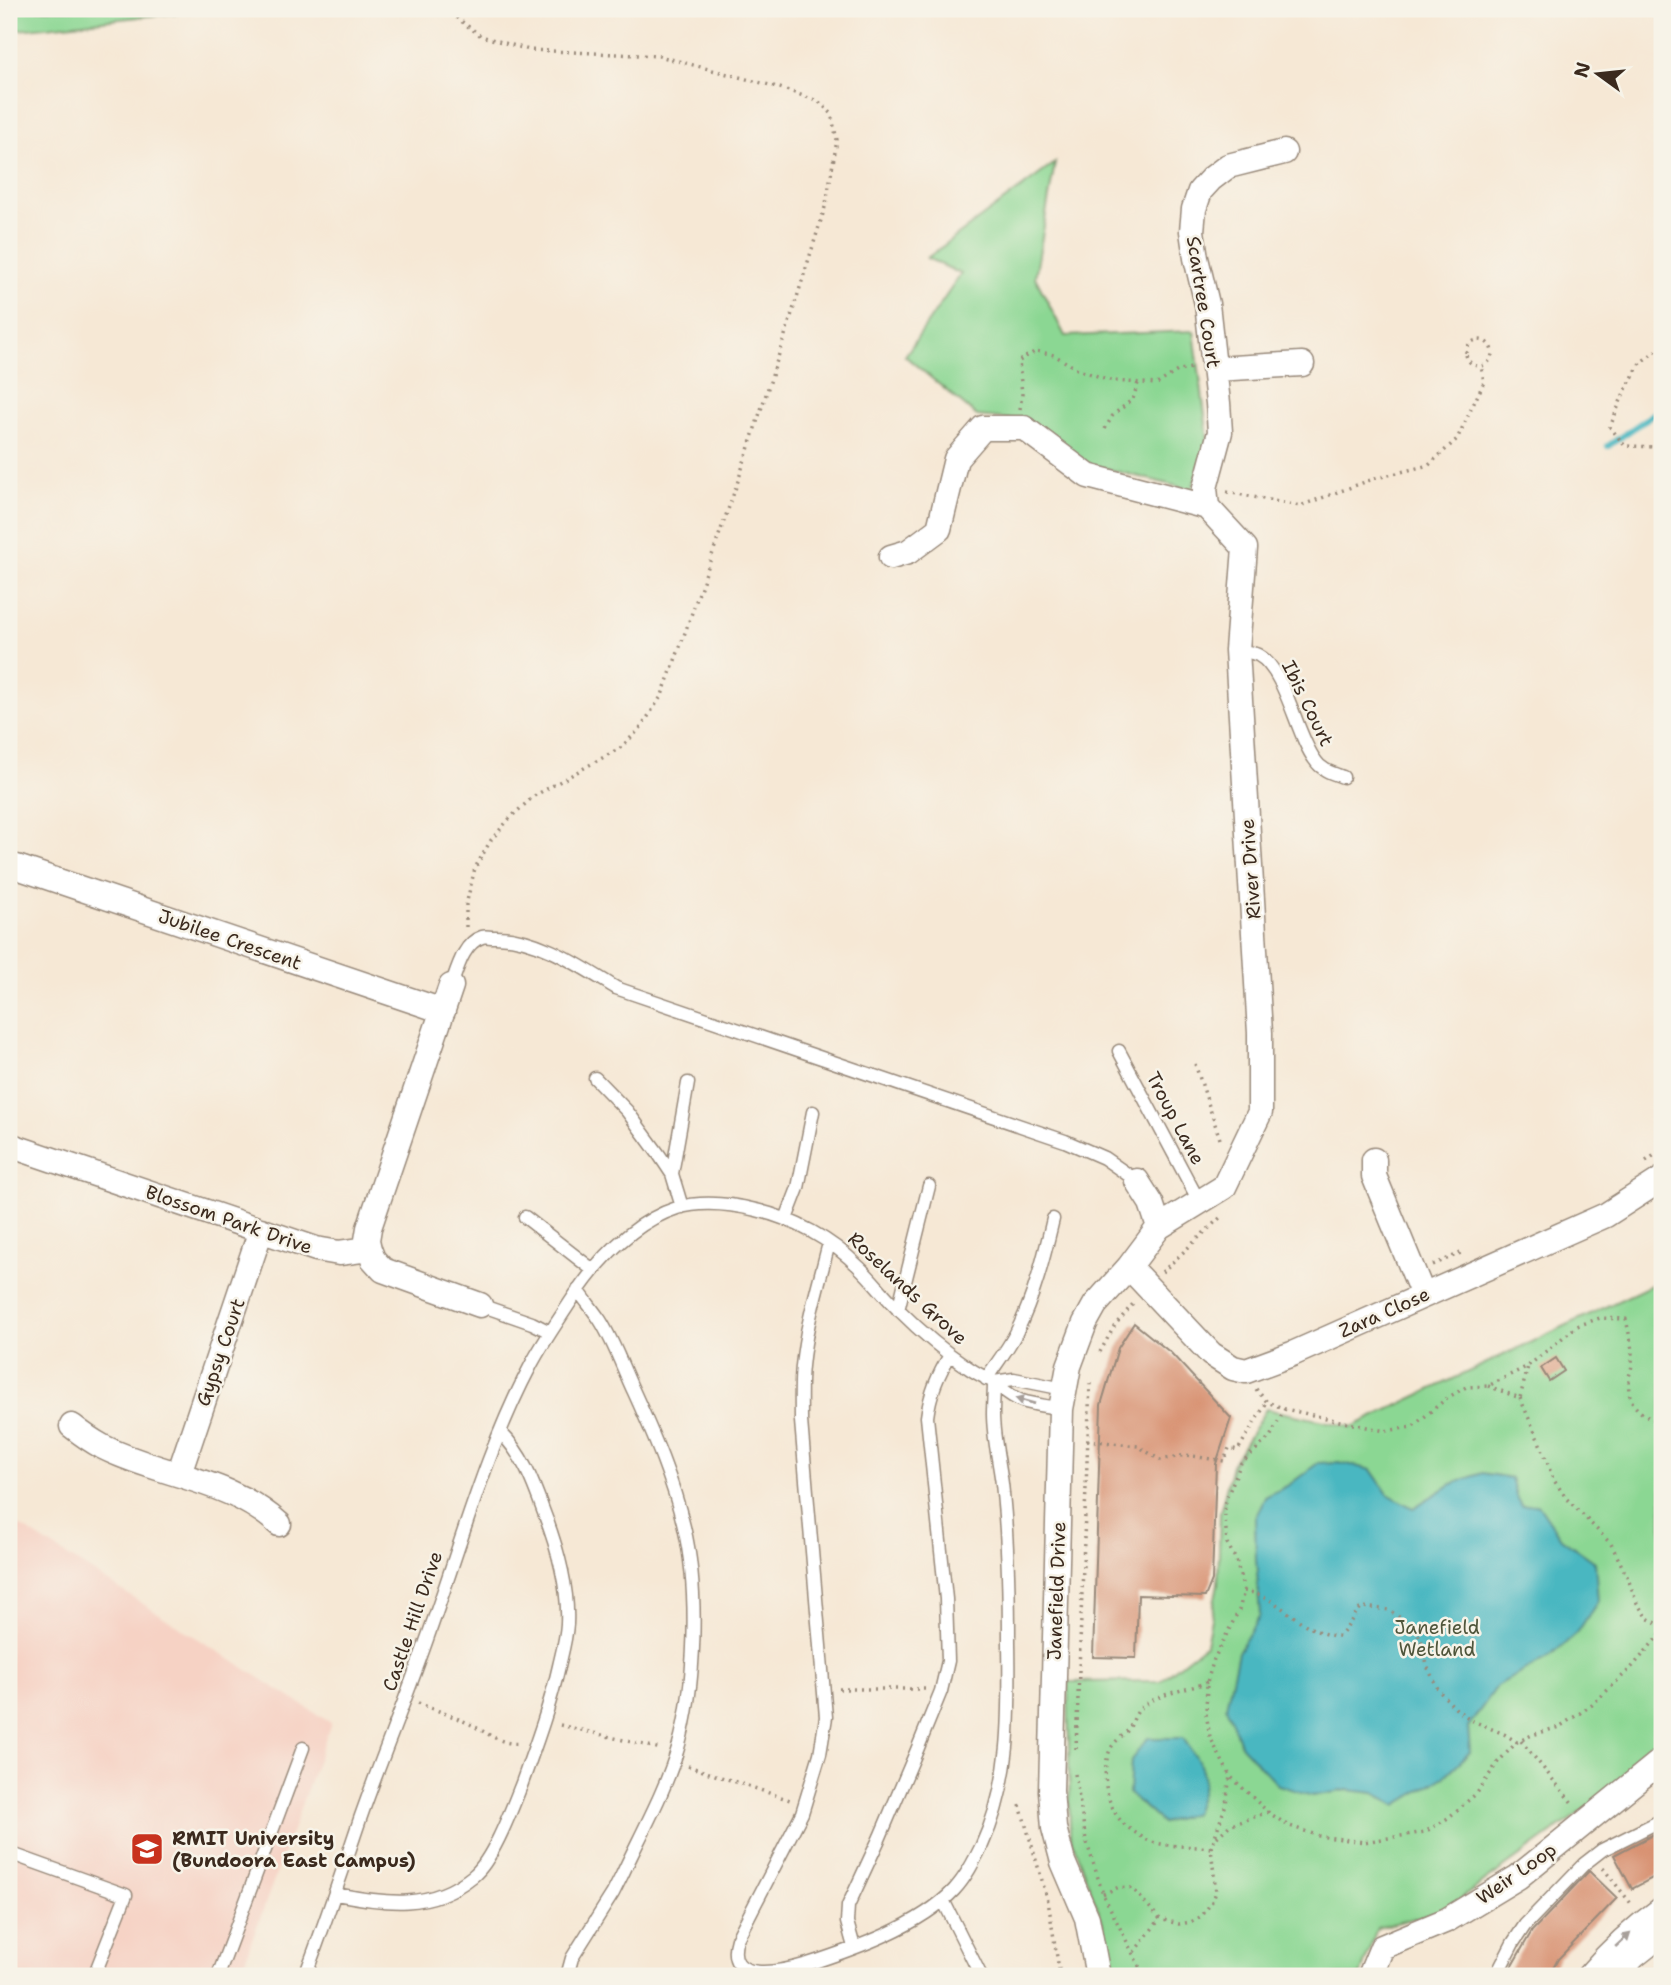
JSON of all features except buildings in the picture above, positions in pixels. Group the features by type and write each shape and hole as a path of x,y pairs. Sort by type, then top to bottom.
{"street":[{"name":"Scartree Court","path":"1206,498 1220,432 1207,304 1192,231 1194,209 1200,191 1210,178 1228,166 1284,152"},
{"path":"1215,367 1302,364"},
{"path":"891,557 908,552 939,529 956,459 983,428 1024,428 1088,476 1206,498"},
{"name":"River Drive","path":"1191,1209 1224,1187 1260,1112 1260,1033 1237,650 1244,548 1206,498"},
{"name":"Jubilee Crescent","path":"11,865 443,1011"},
{"path":"451,986 367,1240 373,1259 383,1270 480,1305"},
{"name":"Blossom Park Drive","path":"9,1145 327,1252 369,1249"},
{"path":"1374,1160 1374,1176 1423,1295"},
{"name":"Zara Close","path":"1129,1267 1211,1354 1233,1368 1245,1371 1292,1353 1606,1215 1662,1179"},
{"path":"1137,1181 1152,1203 1159,1227"},
{"name":"Janefield Drive","path":"1098,1976 1087,1918 1063,1862 1057,1839 1051,1791 1063,1399 1069,1366 1085,1322 1096,1305 1159,1227 1191,1209"},
{"name":"Gypsy Court","path":"179,1474 261,1230"},
{"path":"72,1426 113,1451 241,1497 265,1511 279,1524"},
{"name":"Weir Loop","path":"1370,1976 1382,1947 1447,1920 1518,1877 1662,1760"},
{"path":"1589,1976 1625,1937 1662,1909"},
{"path":"1615,1976 1634,1956 1662,1934"}],"lane":[{"name":"Ibis Court","path":"1237,650 1260,656 1269,664 1314,760 1322,768 1343,777"},
{"path":"451,986 466,950 481,937 505,937 530,944 564,957 616,988 1065,1140 1104,1158 1137,1181"},
{"name":"Troup Lane","path":"1119,1051 1191,1209"},
{"path":"595,1078 635,1120 672,1174 682,1207"},
{"path":"672,1174 688,1083"},
{"path":"786,1219 798,1188 813,1112"},
{"path":"898,1310 929,1186"},
{"name":"Roselands Grove","path":"578,1290 611,1251 643,1225 661,1215 682,1207 716,1204 755,1209 786,1219 830,1242 861,1268 898,1310 950,1354 1008,1395 1022,1401 1063,1399"},
{"path":"525,1217 593,1270"},
{"path":"830,1242 807,1335 801,1391 825,1690 824,1735 805,1805 797,1824 740,1931 735,1947 734,1968 746,1972 768,1974 809,1963 854,1947 928,1912 954,1890 965,1876 985,1837 1000,1794 1010,1717 1008,1568 1003,1488 990,1381 1020,1324 1054,1219"},
{"path":"567,1976 572,1958 613,1894 675,1755 684,1719 692,1655 691,1578 684,1527 662,1458 646,1420 601,1321 578,1290"},
{"name":"Castle Hill Drive","path":"305,1976 500,1432 530,1366 578,1290"},
{"path":"480,1305 550,1332"},
{"path":"854,1947 847,1922 848,1906 892,1811 941,1691 948,1661 946,1599 927,1417 930,1396 950,1354"},
{"path":"990,1381 1014,1379 1063,1399"},
{"path":"336,1894 389,1902 419,1902 445,1893 474,1875 485,1861 507,1818 543,1726 567,1624 565,1588 556,1549 538,1497 516,1450 500,1432"},
{"path":"218,1976 303,1748"},
{"name":"Weir Loop","path":"1496,1976 1520,1933 1584,1864 1602,1850 1662,1820"},
{"path":"9,1853 126,1895 94,1976"},
{"path":"943,1900 981,1976"},
{"path":"809,1963 813,1976"}],"path":[{"path":"445,9 481,36 529,50 659,56 777,87 818,101 831,113 836,140 826,204 789,323 738,481 662,695 640,729 620,748 534,796 511,817 491,841 475,868 466,905 466,950"},
{"path":"1479,340 1488,343 1492,352 1489,362 1481,366 1477,367 1469,362 1465,353 1470,344 1479,340"},
{"path":"1662,346 1640,363 1610,427 1625,446 1662,447"},
{"path":"1017,428 1022,395 1019,361 1036,351 1054,355 1079,370 1114,382 1157,384 1179,370 1215,367"},
{"path":"1206,498 1300,506 1373,479 1429,465 1457,439 1483,382 1481,366"},
{"path":"1105,429 1113,415 1133,399 1138,383"},
{"path":"1195,1064 1232,1172"},
{"path":"1096,1363 1115,1325 1164,1270 1232,1207"},
{"path":"1488,1386 1528,1366 1577,1326 1600,1318 1626,1319 1632,1365 1629,1397 1648,1418 1662,1422"},
{"path":"1285,1409 1270,1437 1241,1464 1224,1504 1227,1543 1236,1560 1244,1591 1239,1610 1214,1659 1207,1682 1206,1713 1210,1737 1230,1776 1268,1812 1287,1825 1319,1836 1364,1842 1425,1832 1448,1818 1477,1793 1498,1762 1519,1742 1559,1727 1592,1704 1633,1667 1662,1629 1647,1618 1637,1603 1611,1544 1567,1499 1553,1479 1545,1453 1520,1398 1528,1366"},
{"path":"1076,1748 1091,1376"},
{"path":"1258,1392 1267,1402 1285,1409 1385,1431 1412,1427 1447,1398 1466,1387 1488,1386 1520,1398"},
{"path":"1087,1440 1138,1446 1160,1460 1185,1455 1224,1461 1229,1448 1238,1450 1267,1402"},
{"path":"1244,1591 1254,1592 1277,1603 1312,1629 1331,1636 1340,1636 1349,1627 1352,1616 1362,1607 1389,1610 1416,1629 1423,1645 1427,1667 1439,1691 1457,1710 1473,1721 1519,1742 1586,1821"},
{"path":"1207,1682 1164,1695 1140,1708 1129,1729 1111,1748 1105,1770 1106,1789 1111,1802 1120,1821 1133,1831 1150,1841 1211,1848"},
{"path":"825,1690 918,1688 941,1691"},
{"path":"406,1699 453,1717 504,1742 537,1742"},
{"path":"543,1726 571,1726 655,1748 719,1777 805,1805"},
{"path":"1076,1762 1075,1776 1086,1840 1103,1894 1144,1976"},
{"path":"1103,1894 1119,1887 1132,1888 1160,1919 1179,1924 1202,1916 1216,1892 1211,1848 1226,1804 1230,1776"},
{"path":"1020,1805 1048,1901 1060,1976"},
{"path":"1215,1839 1229,1826 1268,1812"},
{"path":"1134,1952 1160,1919"}],"shaded area":[{"name":"RMIT University (Bundoora East Campus)","path":"9,1519 331,1723 239,1976 9,1976"}],"green space":[{"path":"9,9 214,9 9,31"},
{"path":"1055,163 1035,277 1065,336 1194,331 1208,439 1192,490 1088,464 1028,421 977,416 905,356 961,274 927,258"},
{"name":"Janefield Wetland","path":"1662,1280 1662,1744 1585,1809 1445,1910 1377,1928 1360,1976 1119,1976 1113,1973 1102,1920 1070,1835 1068,1682 1160,1681 1206,1644 1218,1584 1220,1513 1232,1465 1266,1409 1352,1427"}],"water":[{"path":"1339,1462 1371,1470 1388,1494 1413,1508 1452,1484 1482,1473 1511,1478 1522,1506 1538,1504 1561,1538 1595,1562 1598,1601 1577,1633 1548,1658 1498,1685 1468,1727 1470,1752 1446,1775 1396,1805 1374,1793 1348,1790 1312,1796 1278,1785 1241,1746 1226,1707 1238,1652 1260,1615 1255,1518 1265,1497 1289,1485 1318,1463"},
{"path":"1148,1738 1183,1738 1197,1759 1203,1781 1194,1813 1162,1823 1129,1793 1131,1760"}],"waterway":[{"path":"1608,446 1662,408"}],"place":[{"name":"RMIT University (Bundoora East Campus)","path":"147,1849"}]}
